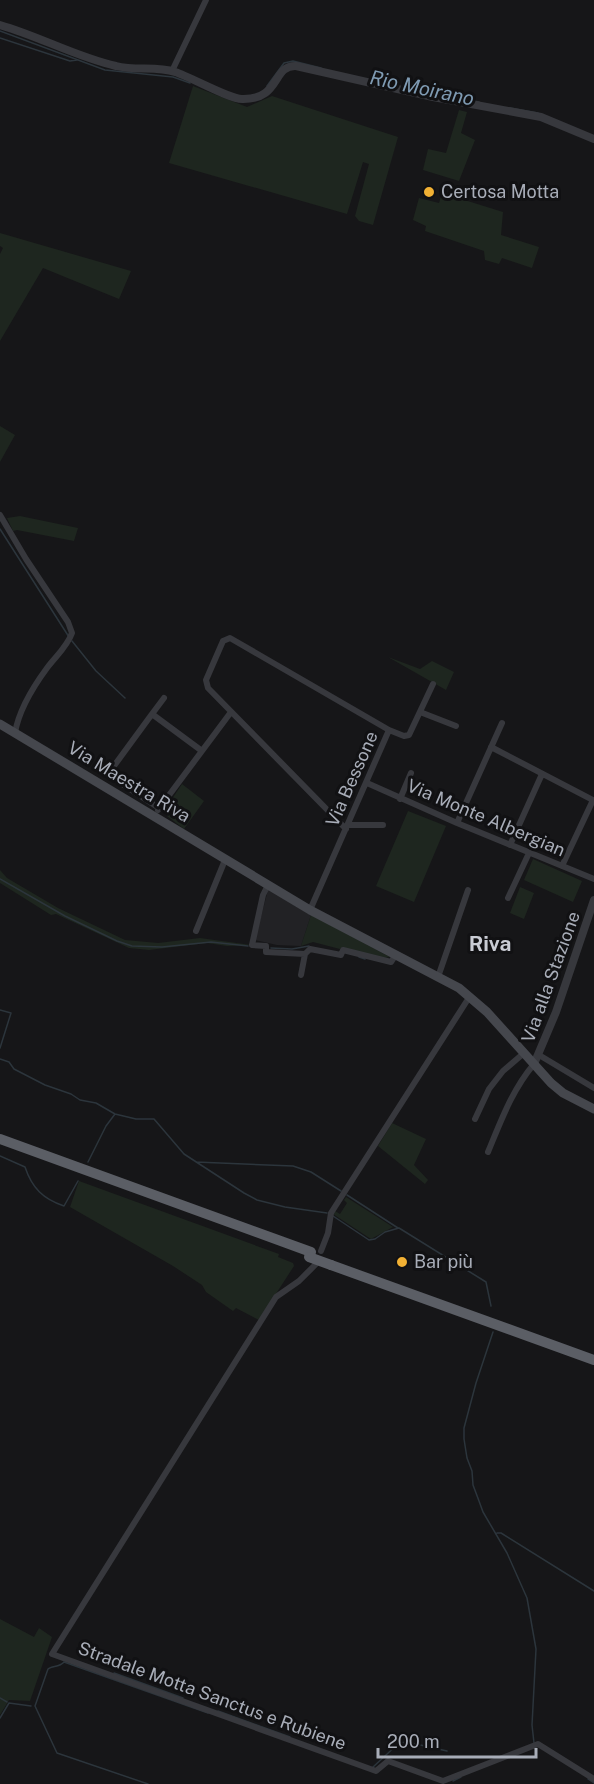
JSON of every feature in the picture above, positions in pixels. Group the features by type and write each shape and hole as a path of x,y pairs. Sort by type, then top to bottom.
{"highway":[{"path":"0,1139 314,1256"},
{"path":"0,1145 594,1354"},
{"path":"332,1262 594,1360"}],"main road":[{"name":"Via Maestra Riva","path":"0,724 310,910 470,996 524,1053 537,1059 563,1093 594,1109"}],"street":[{"path":"172,71 207,0"},
{"path":"0,25 117,67 172,71 239,99 258,99 273,86 283,69 296,66 433,97 530,114 594,139"},
{"path":"0,515 68,622 72,633 69,642 47,668 32,691 22,709 15,733"},
{"path":"383,825 347,827 231,712 208,688 206,680 223,641 230,638 389,730"},
{"name":"Via Bessone","path":"310,910 389,730 407,737 433,684"},
{"path":"159,808 113,778 111,770 164,698"},
{"path":"153,817 231,712"},
{"path":"420,712 456,726"},
{"path":"152,714 202,751"},
{"path":"457,823 502,723"},
{"path":"491,747 593,800 562,866"},
{"path":"400,799 411,773"},
{"path":"510,845 542,774"},
{"name":"Via Monte Albergian","path":"367,783 400,799 594,879"},
{"path":"508,898 529,853"},
{"path":"196,931 225,860"},
{"name":"Via Maestra Riva","path":"268,885 263,895 252,945 266,946 266,952 305,954 310,949 341,955 343,950 391,962 395,956"},
{"path":"438,977 468,890"},
{"name":"Via alla Stazione","path":"537,1059 582,939 594,900"},
{"path":"301,975 305,954"},
{"name":"Stradale Motta Sanctus e Rubiene","path":"470,996 331,1213 328,1233 300,1281 276,1297 52,1654 376,1771 388,1761 448,1781 463,1772 535,1744 594,1779"},
{"path":"475,1119 489,1089 503,1071 524,1053"},
{"path":"488,1152 523,1076 537,1059 594,1088"}],"shaded area":[{"path":"193,86 247,107 272,96 398,137 373,225 359,221 355,216 369,164 363,162 347,214 169,163"},
{"path":"459,110 467,112 461,133 475,140 459,181 423,170 428,149 446,153"},
{"path":"442,193 503,212 501,235 539,247 532,268 502,258 499,264 485,260 484,251 425,231 426,226 413,220 419,198 439,203"},
{"path":"0,233 131,271 119,299 43,268 0,341 0,254 3,248 0,246"},
{"path":"0,426 15,435 0,462"},
{"path":"20,516 78,528 74,541 13,531 7,518"},
{"path":"388,657 420,669 432,661 454,672 446,690"},
{"path":"182,784 204,801 184,829 167,816 166,808"},
{"path":"408,811 446,826 414,902 376,886"},
{"path":"533,859 582,881 573,902 524,880"},
{"path":"0,870 7,878 58,908 125,940 158,943 200,938 251,945 227,946 207,943 149,950 129,948 56,914 51,915 0,883"},
{"path":"520,887 534,893 524,919 510,913"},
{"path":"268,890 311,915 301,946 277,945 255,940"},
{"path":"311,915 390,957 384,958 313,942 301,946"},
{"path":"392,1123 426,1139 414,1165 428,1180 425,1184 378,1146"},
{"path":"79,1181 279,1254 278,1257 293,1263 294,1266 259,1320 236,1308 233,1311 206,1292 202,1285 173,1266 70,1207"},
{"path":"346,1197 393,1227 371,1239 333,1214 335,1211 340,1214 347,1203 344,1200"},
{"path":"0,1619 34,1637 39,1628 52,1637 30,1701 9,1700 0,1715"}],"waterway":[{"name":"Rio Moirano","path":"0,31 105,70 173,77 190,83"},
{"path":"0,38 70,61 77,60"},
{"name":"Rio Moirano","path":"267,86 284,63 293,61 321,68"},
{"name":"Rio Moirano","path":"410,88 479,102"},
{"name":"Rio Moirano","path":"510,108 538,113"},
{"path":"0,529 69,637"},
{"path":"72,641 96,671 125,698"},
{"path":"0,879 65,916 132,946 162,947 211,942 248,946"},
{"path":"271,948 292,949 309,946"},
{"path":"359,957 365,959"},
{"path":"0,1010 11,1013 0,1048"},
{"path":"0,1059 9,1062 14,1069 45,1085 71,1094 80,1100 96,1103 115,1114 136,1119 154,1119 184,1154 257,1200 327,1213"},
{"path":"88,1162 106,1126 115,1114"},
{"path":"0,1156 25,1167 39,1192 64,1206 78,1181"},
{"path":"196,1162 293,1166 311,1172 341,1191"},
{"path":"347,1195 398,1228"},
{"path":"333,1216 369,1240 399,1228 486,1282 491,1306"},
{"path":"493,1332 476,1383 464,1428 464,1439 473,1485 483,1512 507,1553 527,1598 536,1649 532,1725 534,1743"},
{"path":"497,1533 501,1533 594,1591"},
{"path":"148,1784 57,1753 35,1706 48,1669 64,1662 208,1713"},
{"path":"114,1673 183,1698"},
{"path":"0,1698 7,1702"},
{"path":"0,1718 9,1703 31,1706"},
{"path":"218,1711 290,1737"},
{"path":"373,1767 399,1743 407,1742 447,1751"},
{"path":"453,1781 461,1777"},
{"path":"588,1779 594,1783"}],"place":[{"name":"Certosa Motta","path":"429,192"},
{"name":"Bar più","path":"402,1262"}],"district":[{"name":"Riva","path":"490,944"}]}
